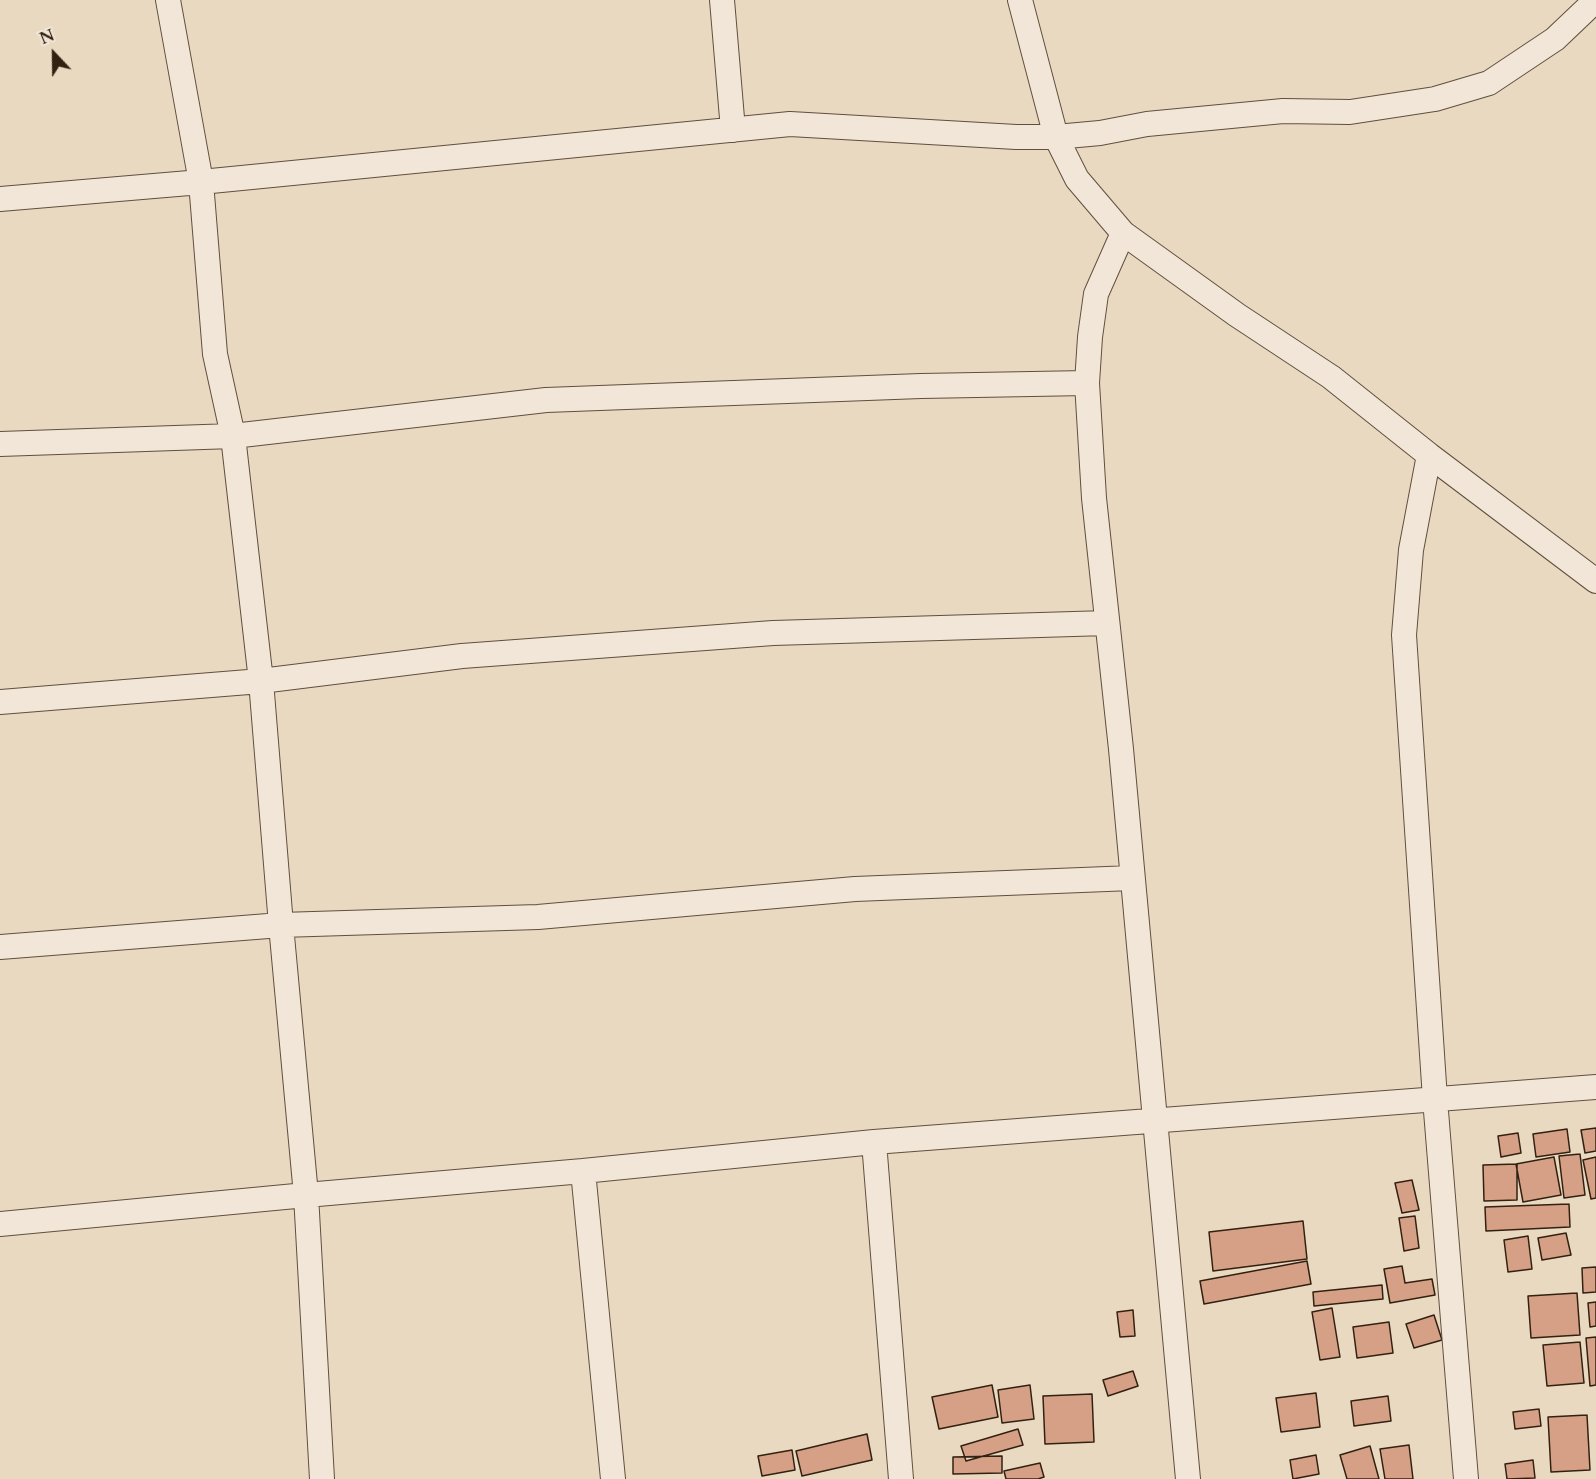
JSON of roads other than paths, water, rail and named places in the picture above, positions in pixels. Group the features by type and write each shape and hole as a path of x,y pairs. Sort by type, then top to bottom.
{"street":[{"path":"168,0 201,182 216,354 233,436 261,681 306,1195 322,1479"},
{"path":"722,0 733,130"},
{"path":"1020,0 1056,137 1077,179 1123,233 1237,315 1331,377 1429,455 1596,581"},
{"path":"0,199 201,182 790,124 1016,137 1056,137 1100,133 1146,124 1283,111 1350,112 1435,99 1489,83 1555,39 1596,0"},
{"path":"1123,233 1096,294 1087,383 1095,498 1188,1479"},
{"path":"0,444 233,436 546,400 921,386 1087,383"},
{"path":"1429,455 1412,550 1404,634 1435,1099 1466,1479"},
{"path":"0,702 261,681 462,656 773,633 1107,622"},
{"path":"0,948 281,925 538,917 855,889 1132,878"},
{"path":"0,1224 874,1143 1596,1087"},
{"path":"874,1143 901,1479"},
{"path":"583,1171 613,1479"}]}
